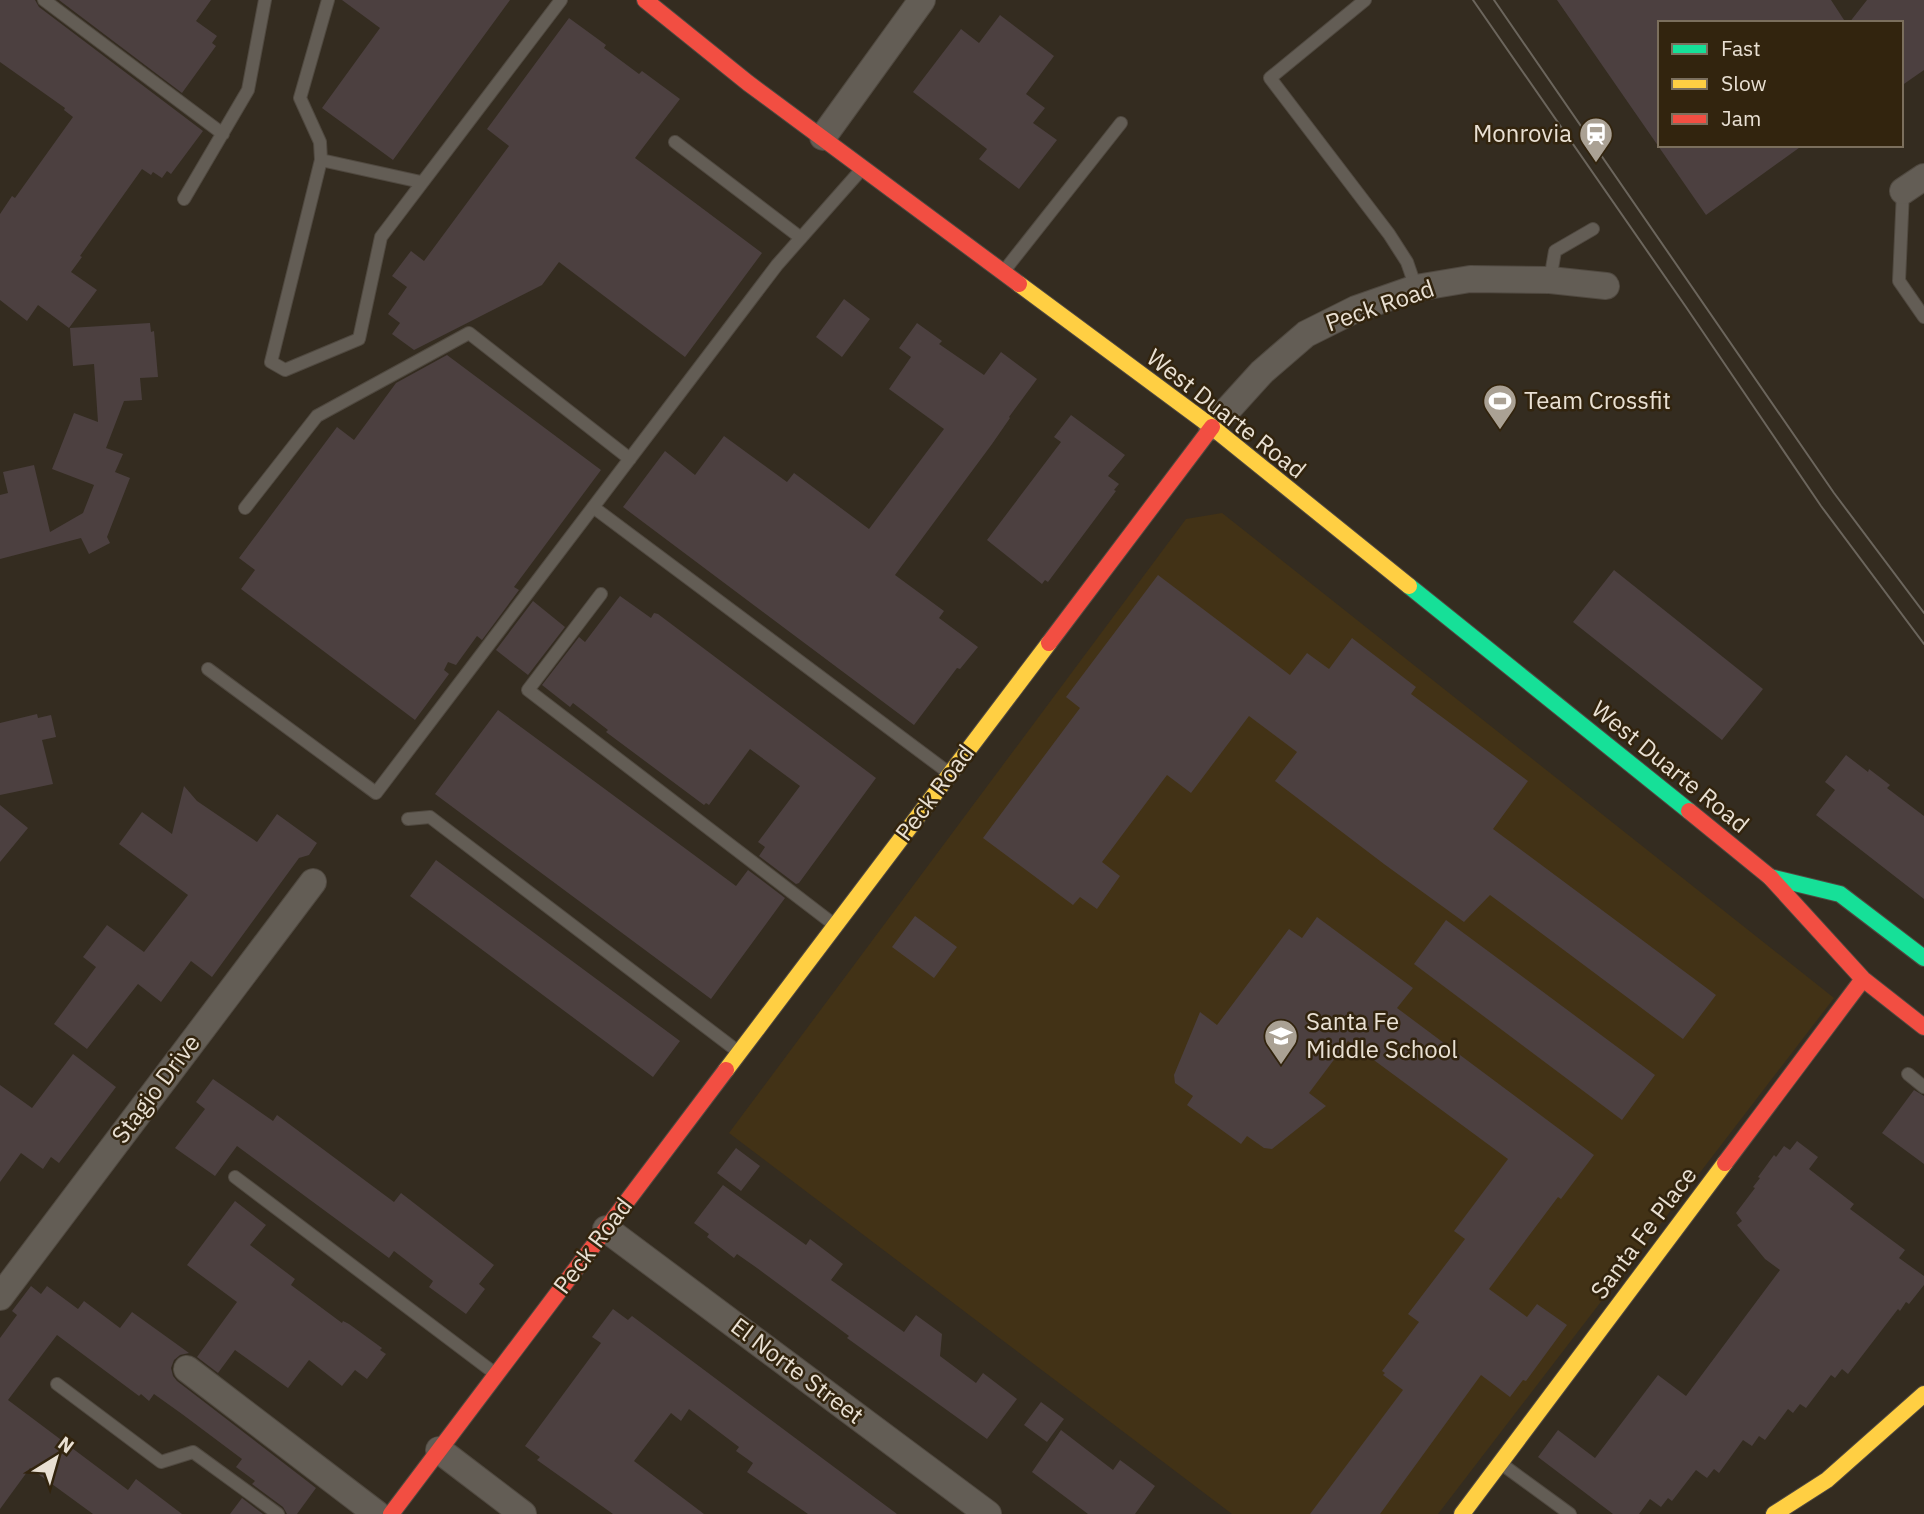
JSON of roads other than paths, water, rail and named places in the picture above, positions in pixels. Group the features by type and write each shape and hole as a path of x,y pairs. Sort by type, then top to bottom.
{"street":[{"name":"West Duarte Road","path":"645,0 748,83 1212,427 1770,877 1863,979 1924,1027"},
{"path":"823,137 922,0"},
{"name":"Peck Road","path":"391,1514 1212,427 1262,372 1306,334 1356,309 1416,288 1470,279 1550,280 1606,286"},
{"name":"West Duarte Road","path":"1770,877 1840,894 1924,957"},
{"name":"Stagio Drive","path":"0,1297 313,882"},
{"name":"Santa Fe Place","path":"1462,1514 1863,979"},
{"name":"El Norte Street","path":"606,1229 988,1514"},
{"path":"187,1369 377,1514"},
{"path":"1773,1514 1827,1480 1924,1394"},
{"path":"439,1450 523,1514"}],"lane":[{"path":"44,0 91,38 223,134"},
{"path":"184,199 248,90 265,0"},
{"path":"327,0 300,98 320,142 321,160 271,362 285,370 359,339 381,237 561,0"},
{"path":"1366,0 1270,78 1389,234 1408,262 1416,288"},
{"path":"1004,271 1121,123"},
{"path":"675,142 801,238"},
{"path":"321,160 421,182"},
{"path":"208,669 376,793 777,265 863,167"},
{"path":"1913,184 1899,281 1924,317"},
{"path":"1550,280 1555,251 1593,229"},
{"path":"246,508 317,416 469,333 630,459"},
{"path":"593,507 950,773"},
{"path":"601,594 528,690 835,925"},
{"path":"408,819 430,817 739,1052"},
{"path":"1908,1074 1924,1087"},
{"path":"235,1177 496,1374"},
{"path":"57,1384 161,1462 193,1452 278,1514"},
{"path":"1500,1463 1570,1514"}],"tram line":[{"path":"1473,0 1821,506 1924,644"},
{"path":"1494,0 1834,493 1924,613"}],"place":[{"name":"Monrovia","path":"1596,164"},
{"name":"Team Crossfit","path":"1500,431"},
{"name":"Santa Fe Middle School","path":"1281,1066"}]}
